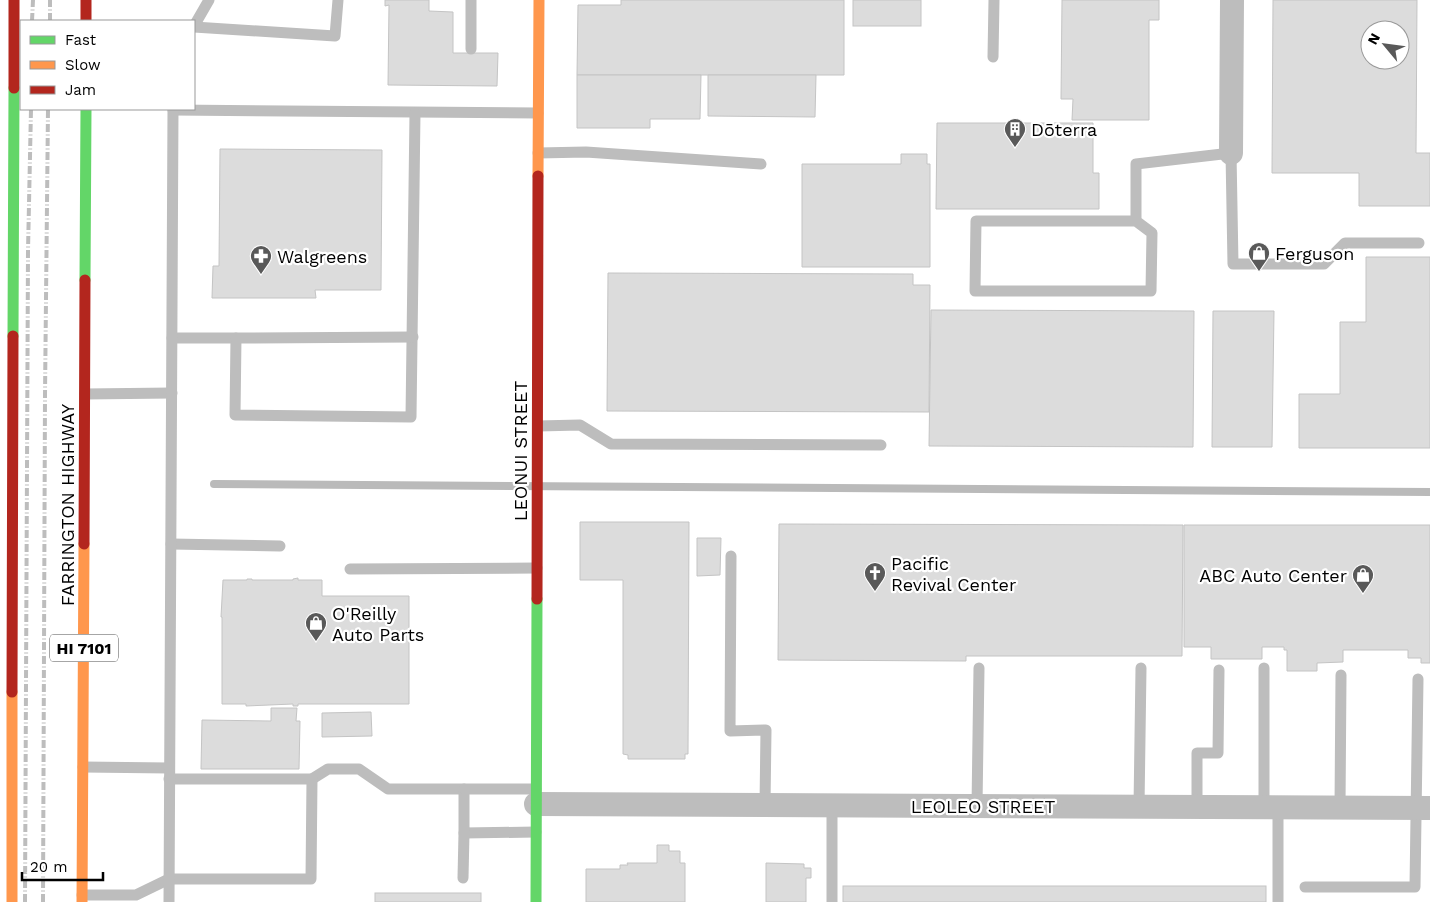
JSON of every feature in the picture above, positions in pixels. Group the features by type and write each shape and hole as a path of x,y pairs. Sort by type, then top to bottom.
{"main road":[{"path":"12,902 14,0"},
{"path":"86,0 86,20"},
{"name":"LEONUI STREET","path":"536,902 539,0"},
{"name":"FARRINGTON HIGHWAY","path":"82,899 86,110"},
{"path":"12,865 19,902"}],"street":[{"path":"1231,153 1232,0"},
{"name":"LEOLEO STREET","path":"536,796 832,806 1423,808"}],"lane":[{"path":"195,25 210,0"},
{"path":"195,27 335,36 338,0"},
{"path":"471,0 471,49"},
{"path":"993,57 994,0"},
{"path":"0,105 14,111"},
{"path":"195,109 538,113"},
{"path":"169,902 173,110"},
{"path":"236,338 235,416 412,417 416,113"},
{"path":"538,153 586,152 761,164"},
{"path":"1136,221 1136,164 1231,153 1233,264 1324,264 1345,243 1419,243"},
{"path":"976,221 1136,221 1152,233 1151,291 975,291 976,221"},
{"path":"0,285 13,285"},
{"path":"172,338 413,337"},
{"path":"85,394 172,393"},
{"path":"538,426 580,425 611,444 881,444"},
{"path":"171,544 280,546"},
{"path":"731,556 730,730 766,730 765,805"},
{"path":"350,569 537,568"},
{"path":"977,806 979,668"},
{"path":"1139,807 1140,668"},
{"path":"1264,668 1278,902"},
{"path":"1197,807 1197,753 1218,753 1219,670"},
{"path":"1340,807 1341,675"},
{"path":"1306,887 1415,887 1423,808 1418,679"},
{"path":"83,768 169,774 312,779 328,769 359,769 388,789 464,789 536,796"},
{"path":"82,899 136,895 169,879 312,879 312,779"},
{"path":"463,878 464,789"},
{"path":"832,806 832,902"},
{"path":"464,833 536,832"}],"building":[{"path":"385,0 429,0 429,11 453,12 453,53 498,53 497,86 388,85 389,5 385,6"},
{"path":"621,0 844,0 844,75 577,75 578,5 621,5"},
{"path":"853,0 921,0 921,26 853,26"},
{"path":"1062,0 1159,0 1159,20 1149,20 1149,120 1072,120 1073,99 1061,99"},
{"path":"1273,0 1417,0 1416,153 1430,153 1430,206 1359,206 1359,173 1272,173"},
{"path":"577,75 701,75 700,119 650,119 650,128 577,128"},
{"path":"708,75 816,75 815,117 708,116"},
{"name":"Dōterra","path":"937,123 1093,123 1093,173 1099,173 1099,209 936,209"},
{"name":"Walgreens","path":"220,149 382,150 381,290 315,290 316,298 212,298 213,266 219,266"},
{"path":"901,154 927,154 927,164 930,164 930,267 802,267 802,164 901,164"},
{"path":"1366,257 1430,257 1430,448 1299,448 1299,394 1340,394 1340,322 1366,322"},
{"path":"608,273 913,274 913,285 930,285 929,412 607,411"},
{"path":"931,310 1194,311 1193,447 929,446"},
{"path":"1213,311 1274,311 1272,447 1212,447"},
{"path":"580,522 689,522 688,754 685,754 685,759 628,759 628,755 623,754 623,580 580,580"},
{"path":"779,524 1183,525 1182,656 966,656 966,661 778,660"},
{"path":"1184,525 1430,525 1430,663 1421,663 1421,658 1408,658 1408,650 1343,650 1343,662 1317,663 1317,671 1287,671 1287,650 1284,650 1284,647 1262,647 1262,659 1211,659 1211,647 1184,647"},
{"path":"697,538 721,538 720,575 697,576"},
{"name":"O'Reilly Auto Parts","path":"298,578 298,580 322,580 322,596 409,596 409,704 246,706 246,704 222,704 221,617 223,580 293,580"},
{"path":"271,708 297,708 296,721 300,721 299,769 201,769 202,720 271,721"},
{"path":"371,712 372,736 322,737 322,713"},
{"path":"657,845 669,845 669,851 680,851 680,863 685,863 685,902 586,902 586,869 620,869 620,865 628,865 627,863 657,863"},
{"path":"766,863 804,864 804,868 811,868 811,878 806,878 806,902 766,902"},
{"path":"843,886 1266,886 1266,902 843,902"},
{"path":"375,893 481,893 481,902 375,902"}],"waterway":[{"path":"214,484 1430,492"}],"railway":[{"path":"32,20 33,0"},
{"path":"50,0 50,20"},
{"path":"25,902 28,251 31,110"},
{"path":"43,902 48,110"}],"traffic: fast":[{"path":"13,336 14,88"},
{"path":"85,280 86,110"},
{"path":"536,902 537,599"}],"traffic: slow":[{"path":"538,176 539,0"},
{"path":"82,902 84,544"},
{"path":"12,692 12,902"}],"traffic: jam":[{"path":"14,0 14,88"},
{"path":"86,0 86,20"},
{"path":"537,599 538,176"},
{"path":"84,544 85,280"},
{"path":"12,692 13,336"}],"place":[{"name":"Dōterra","path":"1015,148"},
{"name":"Ferguson","path":"1259,272"},
{"name":"Walgreens","path":"261,275"},
{"name":"Pacific Revival Center","path":"875,592"},
{"name":"ABC Auto Center","path":"1363,594"},
{"name":"O'Reilly Auto Parts","path":"316,642"}]}
